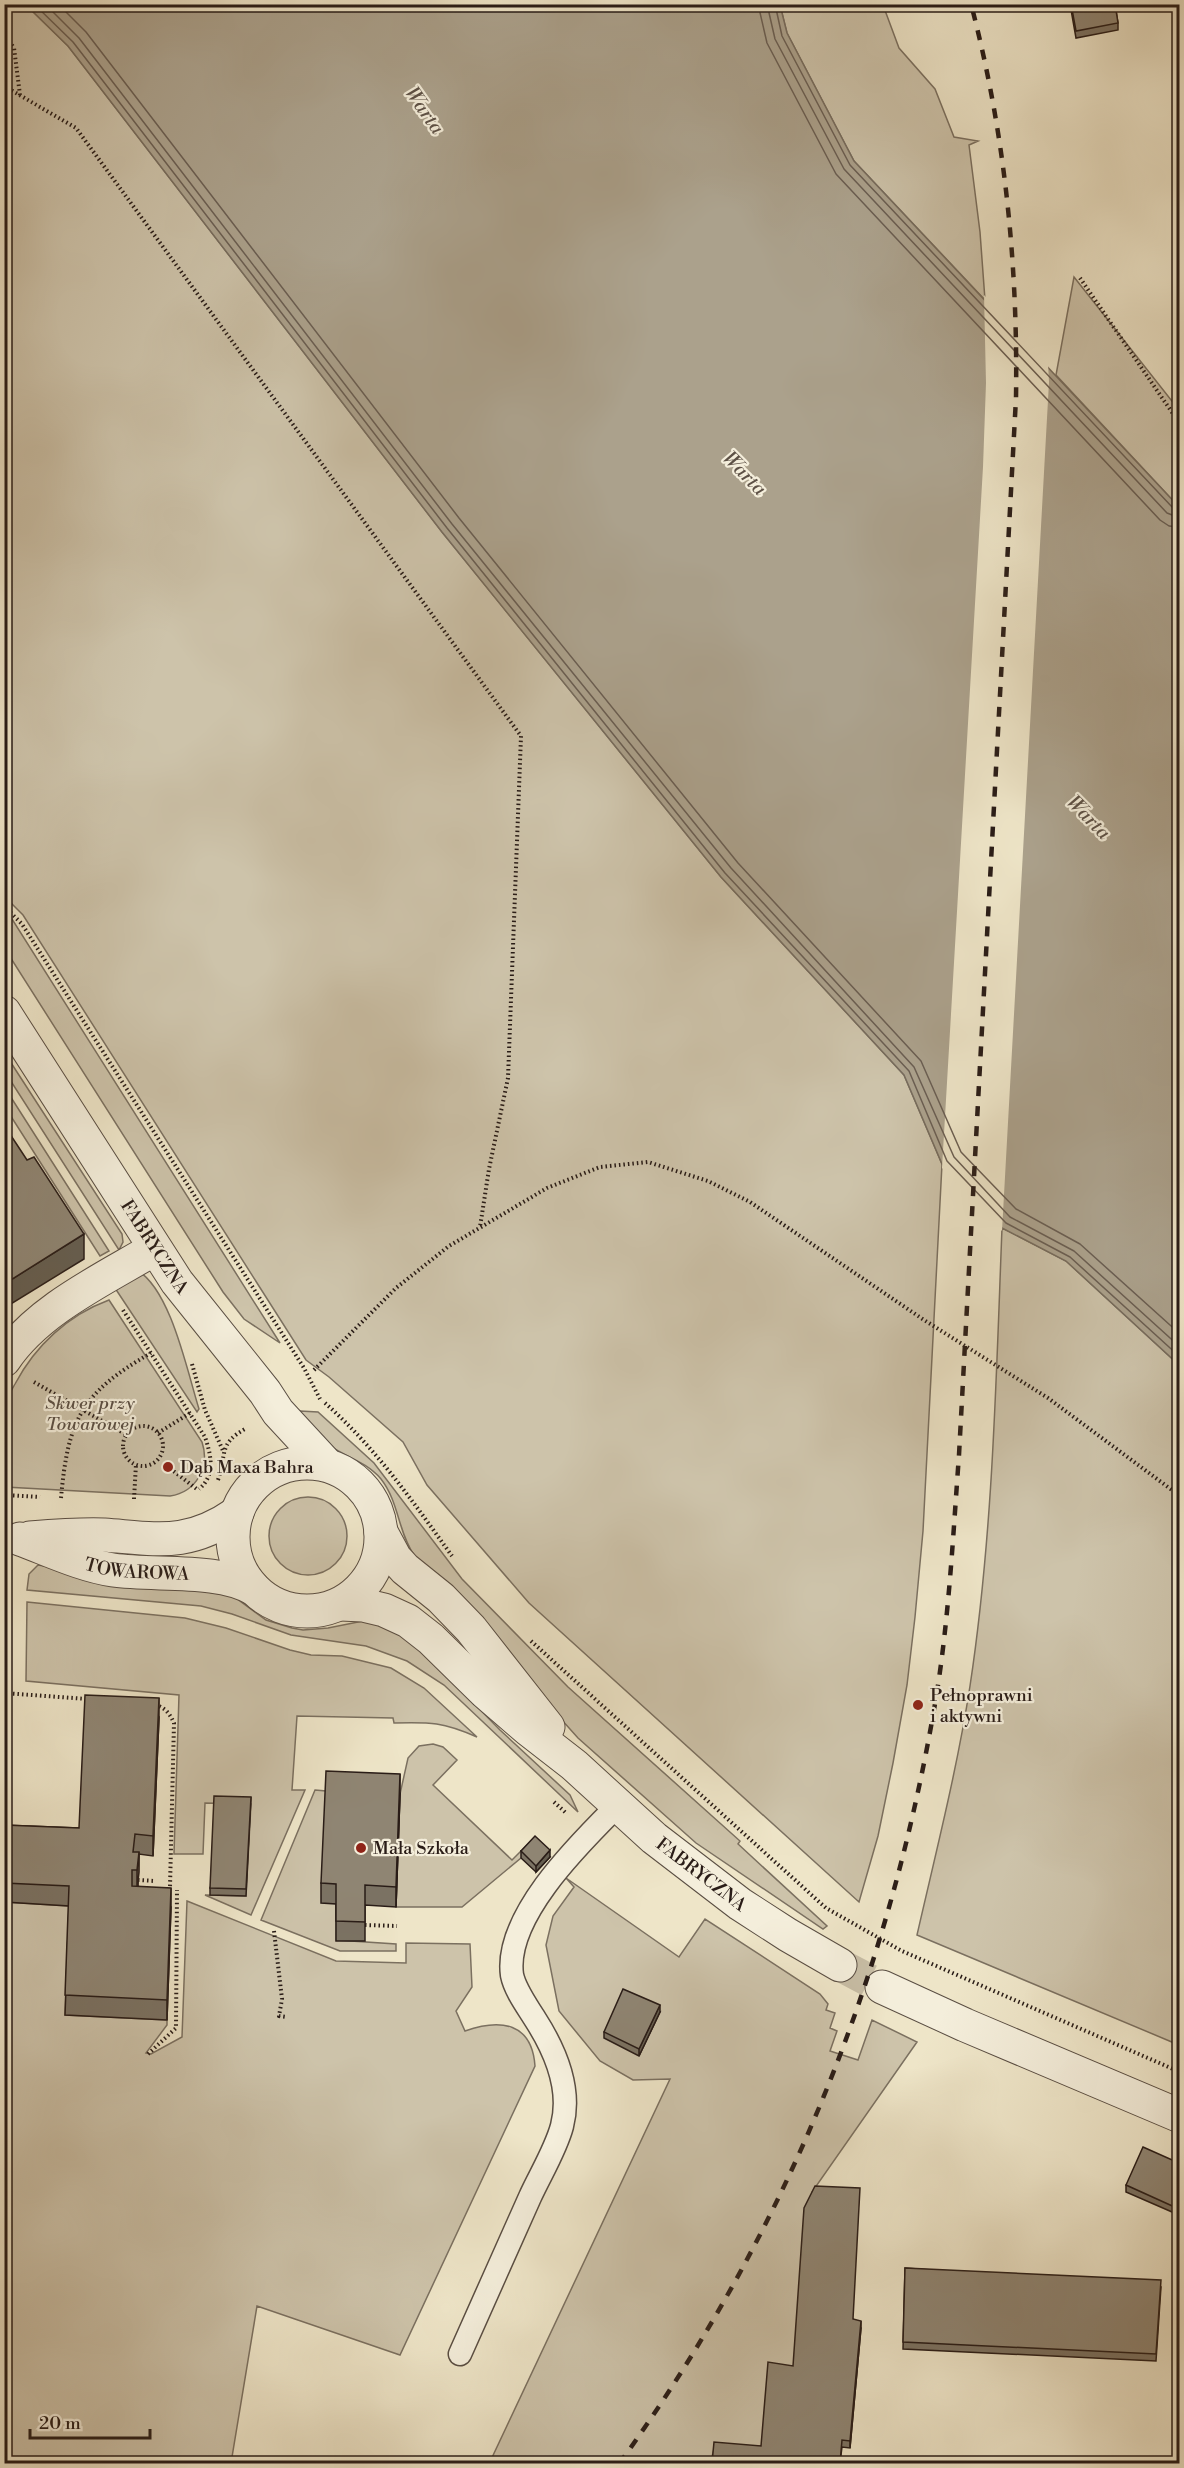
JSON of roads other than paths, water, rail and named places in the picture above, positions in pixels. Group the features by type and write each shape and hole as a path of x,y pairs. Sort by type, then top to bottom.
{"street":[{"name":"FABRYCZNA","path":"4,1012 177,1282 278,1412 314,1454 327,1465"},
{"path":"4,1360 33,1327 63,1304 154,1249"},
{"path":"292,1464 327,1465 352,1478 363,1487 377,1511 381,1532 379,1558 370,1577 358,1592 341,1604 311,1612 295,1611 266,1599 254,1589 242,1573 235,1554 233,1533 237,1514 248,1491 261,1479 276,1470 292,1464"},
{"name":"TOWAROWA","path":"12,1538 102,1535 152,1540 188,1538 215,1528 237,1514"},
{"name":"FABRYCZNA","path":"381,1532 405,1569 441,1598 471,1629 540,1715 574,1765"},
{"name":"TOWAROWA","path":"12,1538 66,1557 110,1569 149,1574 217,1576 236,1580 254,1589"},
{"name":"FABRYCZNA","path":"341,1604 363,1605 384,1610 408,1621 431,1639 484,1692 574,1765 616,1806 654,1838 740,1904 840,1965"},
{"path":"882,1987 1179,2116"}],"lane":[{"path":"460,2354 562,2126 561,2071 551,2044 515,1984 512,1960 515,1943 527,1914 553,1877 574,1850 616,1806"}],"water":[{"name":"Warta","path":"26,5 780,5 787,33 854,161 1179,507 1179,1365 1066,1261 1002,1228 942,1164 904,1075 721,877 442,532 68,46"}],"tunnel":[{"path":"840,1965 882,1987"}],"railway":[{"path":"619,2464 679,2376 732,2286 780,2194 822,2099 859,2003 890,1903 916,1802 936,1698 950,1577 959,1455 1016,398 1015,298 1007,200 993,101 971,4"}],"place":[{"name":"Dąb Maxa Bahra","path":"168,1467"},
{"name":"Pełnoprawni i aktywni","path":"918,1705"},
{"name":"Mała Szkoła","path":"361,1848"}],"park label":[{"name":"Skwer przy Towarowej","path":"90,1413"}]}
